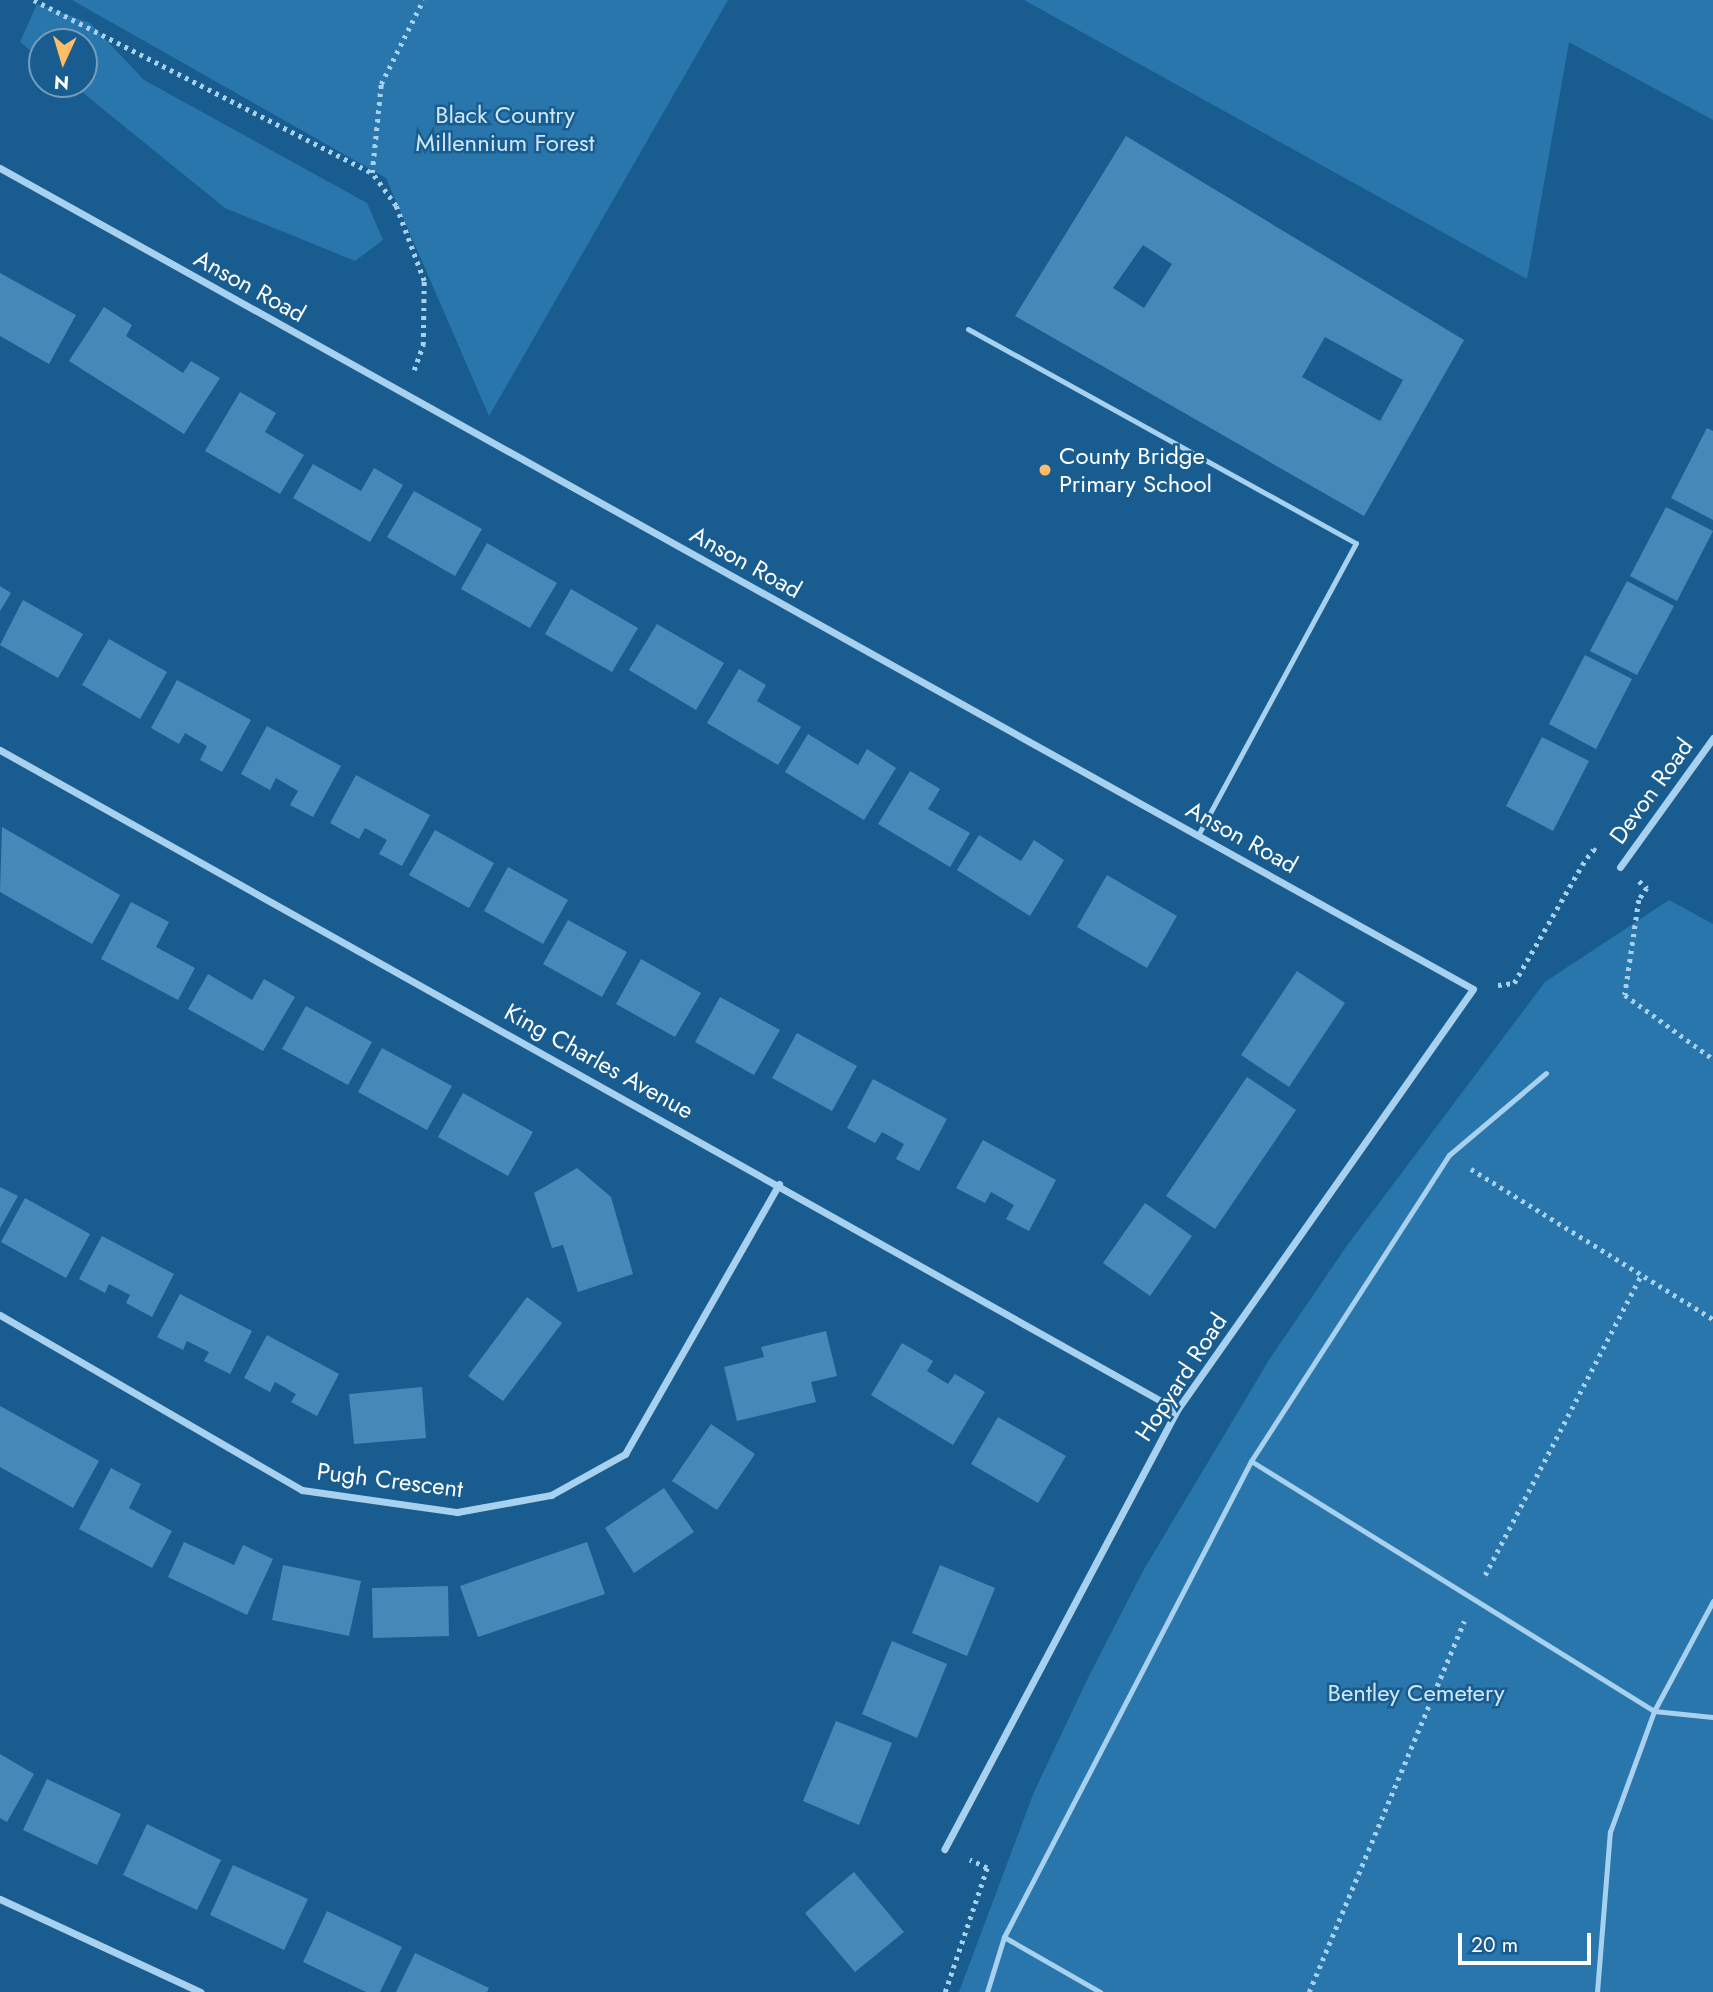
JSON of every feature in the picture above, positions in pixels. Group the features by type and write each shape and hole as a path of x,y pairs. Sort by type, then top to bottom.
{"street":[{"name":"Anson Road","path":"0,168 1473,989"},
{"name":"Devon Road","path":"1620,867 1713,738"},
{"name":"King Charles Avenue","path":"0,750 779,1184 1177,1410"},
{"name":"Hopyard Road","path":"945,1849 1177,1410 1473,989"},
{"name":"Pugh Crescent","path":"0,1315 302,1490 457,1512 551,1495 625,1454 779,1184"},
{"path":"0,1899 200,1992"}],"lane":[{"path":"968,329 1356,543 1198,835"},
{"path":"986,1992 1004,1937 1251,1461 1449,1155 1546,1073"},
{"path":"1251,1461 1474,1597 1654,1712 1713,1717"},
{"path":"1597,1992 1610,1832 1654,1712 1713,1601"},
{"path":"1004,1937 1100,1992"}],"path":[{"path":"34,0 372,173 396,206 424,281 423,345 405,396"},
{"path":"372,173 381,84 423,0"},
{"path":"1514,983 1593,849"},
{"path":"1639,900 1625,995 1713,1059"},
{"path":"1449,1155 1713,1319"},
{"path":"1309,1992 1474,1597 1640,1275"},
{"path":"945,1849 987,1868 945,1992"}],"green space":[{"name":"Black Country Millennium Forest","path":"72,0 728,0 489,416 386,178"},
{"path":"1024,0 1713,0 1713,120 1569,42 1527,279"},
{"path":"37,4 90,23 95,28 28,28 28,49 20,42"},
{"path":"98,31 144,80 367,203 383,240 355,261 225,208 89,98 98,98"},
{"name":"Bentley Cemetery","path":"1669,900 1713,924 1713,1992 959,1992 1034,1792 1087,1680 1143,1571 1269,1360 1346,1247 1545,982"}],"building":[{"path":"1126,136 1464,340 1364,516 1015,316","holes":["1143,245 1172,264 1144,308 1113,288","1325,337 1403,380 1380,421 1302,377"]},
{"path":"0,273 76,315 49,364 0,336"},
{"path":"104,307 132,325 126,336 183,373 191,361 220,378 184,434 69,361"},
{"path":"240,392 276,413 265,432 304,455 280,494 205,451"},
{"path":"1707,428 1713,431 1713,520 1671,498"},
{"path":"313,464 361,491 374,468 403,485 370,542 293,498"},
{"path":"414,491 482,529 455,576 387,537"},
{"path":"1666,507 1713,531 1677,601 1630,576"},
{"path":"487,543 557,583 530,628 461,589"},
{"path":"1627,581 1674,606 1637,675 1590,651"},
{"path":"0,586 11,593 0,611"},
{"path":"571,589 638,628 612,672 545,634"},
{"path":"23,600 83,634 58,678 0,645"},
{"path":"657,624 724,663 696,710 629,670"},
{"path":"109,639 167,672 140,719 82,685"},
{"path":"1585,655 1632,679 1596,749 1549,724"},
{"path":"739,669 766,685 757,701 801,727 778,765 707,723"},
{"path":"177,680 251,720 222,772 200,760 207,746 185,733 179,744 151,728"},
{"path":"267,726 341,766 313,817 290,805 298,791 276,778 270,790 241,774"},
{"path":"808,734 858,765 867,749 896,768 864,820 785,772"},
{"path":"1542,737 1589,761 1553,831 1506,806"},
{"path":"910,771 940,789 928,809 970,833 950,867 878,824"},
{"path":"356,775 430,815 402,866 379,854 387,840 365,828 359,839 330,823"},
{"path":"2,827 120,895 92,944 0,892"},
{"path":"435,830 494,863 469,908 409,875"},
{"path":"979,835 1021,861 1034,840 1064,860 1030,916 957,870"},
{"path":"508,867 568,900 543,944 484,911"},
{"path":"1107,875 1177,916 1147,968 1077,927"},
{"path":"131,902 169,922 156,947 195,968 178,1000 101,959"},
{"path":"568,920 627,952 602,997 543,964"},
{"path":"641,959 701,993 675,1037 616,1004"},
{"path":"1297,971 1345,1003 1289,1087 1241,1055"},
{"path":"208,974 252,1000 264,979 295,997 263,1051 188,1009"},
{"path":"720,997 780,1030 754,1075 695,1042"},
{"path":"306,1006 372,1042 348,1085 282,1049"},
{"path":"797,1033 857,1066 832,1111 772,1078"},
{"path":"382,1048 452,1086 427,1130 358,1092"},
{"path":"1247,1077 1296,1110 1215,1229 1166,1196"},
{"path":"873,1079 947,1119 919,1171 896,1159 904,1144 882,1132 875,1143 847,1128"},
{"path":"463,1093 533,1132 508,1176 438,1137"},
{"path":"983,1140 1056,1180 1029,1231 1006,1219 1014,1205 991,1192 985,1203 956,1188"},
{"path":"577,1168 611,1197 633,1274 578,1292 563,1245 552,1248 534,1193"},
{"path":"0,1187 18,1196 0,1228"},
{"path":"25,1198 90,1234 66,1278 1,1242"},
{"path":"1145,1203 1192,1236 1150,1296 1103,1263"},
{"path":"102,1236 174,1274 152,1317 126,1303 130,1295 109,1284 105,1293 79,1279"},
{"path":"180,1294 252,1331 230,1374 204,1361 209,1352 187,1341 183,1350 157,1337"},
{"path":"527,1297 562,1323 503,1401 468,1376"},
{"path":"826,1331 837,1376 811,1382 816,1402 737,1421 724,1367 764,1357 761,1347"},
{"path":"267,1335 339,1374 317,1416 291,1402 296,1394 275,1382 270,1392 244,1378"},
{"path":"902,1343 933,1361 927,1371 948,1384 955,1374 985,1392 953,1445 871,1395"},
{"path":"422,1387 426,1438 354,1444 349,1394"},
{"path":"0,1406 99,1461 73,1508 0,1467"},
{"path":"998,1417 1066,1456 1038,1503 971,1464"},
{"path":"711,1424 755,1454 717,1510 672,1481"},
{"path":"111,1468 141,1484 129,1508 172,1531 152,1568 79,1529"},
{"path":"664,1488 694,1532 634,1573 605,1528"},
{"path":"184,1542 234,1565 243,1545 273,1559 247,1615 168,1577"},
{"path":"587,1542 605,1594 478,1637 460,1586"},
{"path":"283,1565 361,1581 349,1636 272,1620"},
{"path":"940,1565 995,1588 967,1656 912,1633"},
{"path":"448,1586 449,1636 373,1638 372,1588"},
{"path":"892,1641 947,1664 917,1738 862,1714"},
{"path":"836,1721 892,1743 859,1825 803,1801"},
{"path":"0,1754 34,1774 7,1822 0,1818"},
{"path":"47,1779 121,1814 97,1865 23,1830"},
{"path":"147,1824 221,1860 197,1910 123,1875"},
{"path":"233,1865 308,1899 284,1950 210,1915"},
{"path":"854,1872 904,1932 855,1972 805,1913"},
{"path":"327,1911 402,1947 380,1992 366,1992 303,1962"},
{"path":"415,1953 489,1988 487,1992 396,1992"}],"place":[{"name":"County Bridge Primary School","path":"1045,470"}]}
